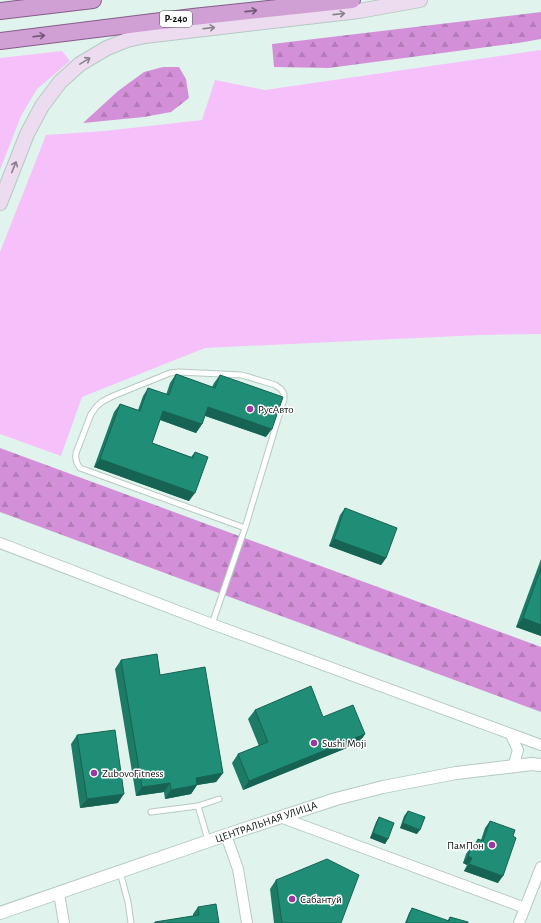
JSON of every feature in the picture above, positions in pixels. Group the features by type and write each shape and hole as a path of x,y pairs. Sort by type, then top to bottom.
{"highway":[{"path":"0,11 93,0"},
{"name":"Р-240","path":"0,41 193,17 352,0"}],"main road":[{"path":"0,203 27,134 42,106 60,82 80,64 107,48 127,40 145,36 359,11 420,0"}],"street":[{"path":"0,543 212,624 541,745"},
{"path":"511,735 518,750 513,767"},
{"name":"ЦЕНТРАЛЬНАЯ УЛИЦА","path":"0,913 208,841 336,799 383,787 456,774 532,764 541,765"},
{"path":"280,817 525,908"},
{"path":"226,835 238,869 247,923"},
{"path":"520,923 541,867"},
{"path":"59,893 64,923"}],"lane":[{"path":"212,624 245,528 284,399 284,394 281,389 275,385 242,375 179,372 170,373 114,396 96,406 91,414 76,453 76,464 80,468 245,528"},
{"path":"151,812 198,806 219,799"},
{"path":"198,806 208,841"},
{"path":"120,872 128,902 131,923"}],"shaded area":[{"path":"541,50 541,334 480,335 205,348 82,397 61,456 0,434 0,252 46,135 105,131 202,120 215,80 265,90"},
{"path":"62,51 70,61 37,89 21,116 0,170 0,58"}],"green space":[{"path":"541,12 541,39 329,68 274,67 272,44"},
{"path":"163,67 179,67 186,79 189,98 171,112 144,117 83,123 118,91 144,72"},
{"path":"0,448 541,647 541,712 0,512"}],"building":[{"path":"176,374 215,388 220,375 283,397 272,429 208,407 202,424 163,411 152,443 193,458 195,452 208,457 195,493 100,459 120,404 140,411 148,388 169,395"},
{"path":"345,508 397,528 386,558 334,539"},
{"path":"541,568 541,625 523,618"},
{"path":"157,654 160,675 205,667 223,773 196,778 197,785 171,790 170,783 142,787 121,660"},
{"path":"311,686 323,717 353,705 365,734 249,781 238,754 268,742 255,710"},
{"name":"ZubovoFitness","path":"115,730 124,794 87,799 77,735"},
{"path":"408,811 425,817 420,830 403,823"},
{"path":"379,817 394,823 388,839 373,833"},
{"path":"490,821 515,830 513,836 516,838 503,876 469,864 472,858 468,856 471,847 474,849 478,839 483,841"},
{"path":"327,859 359,875 341,923 282,923 276,880"},
{"path":"216,904 219,923 155,923 199,915 198,907"},
{"path":"412,908 449,921 450,917 468,923 406,923"}],"place":[{"name":"РусАвто","path":"250,409"},
{"name":"Sushi Moji","path":"314,743"},
{"name":"ZubovoFitness","path":"94,773"},
{"name":"ПамПон","path":"492,845"},
{"name":"Сабантуй","path":"292,899"}]}
